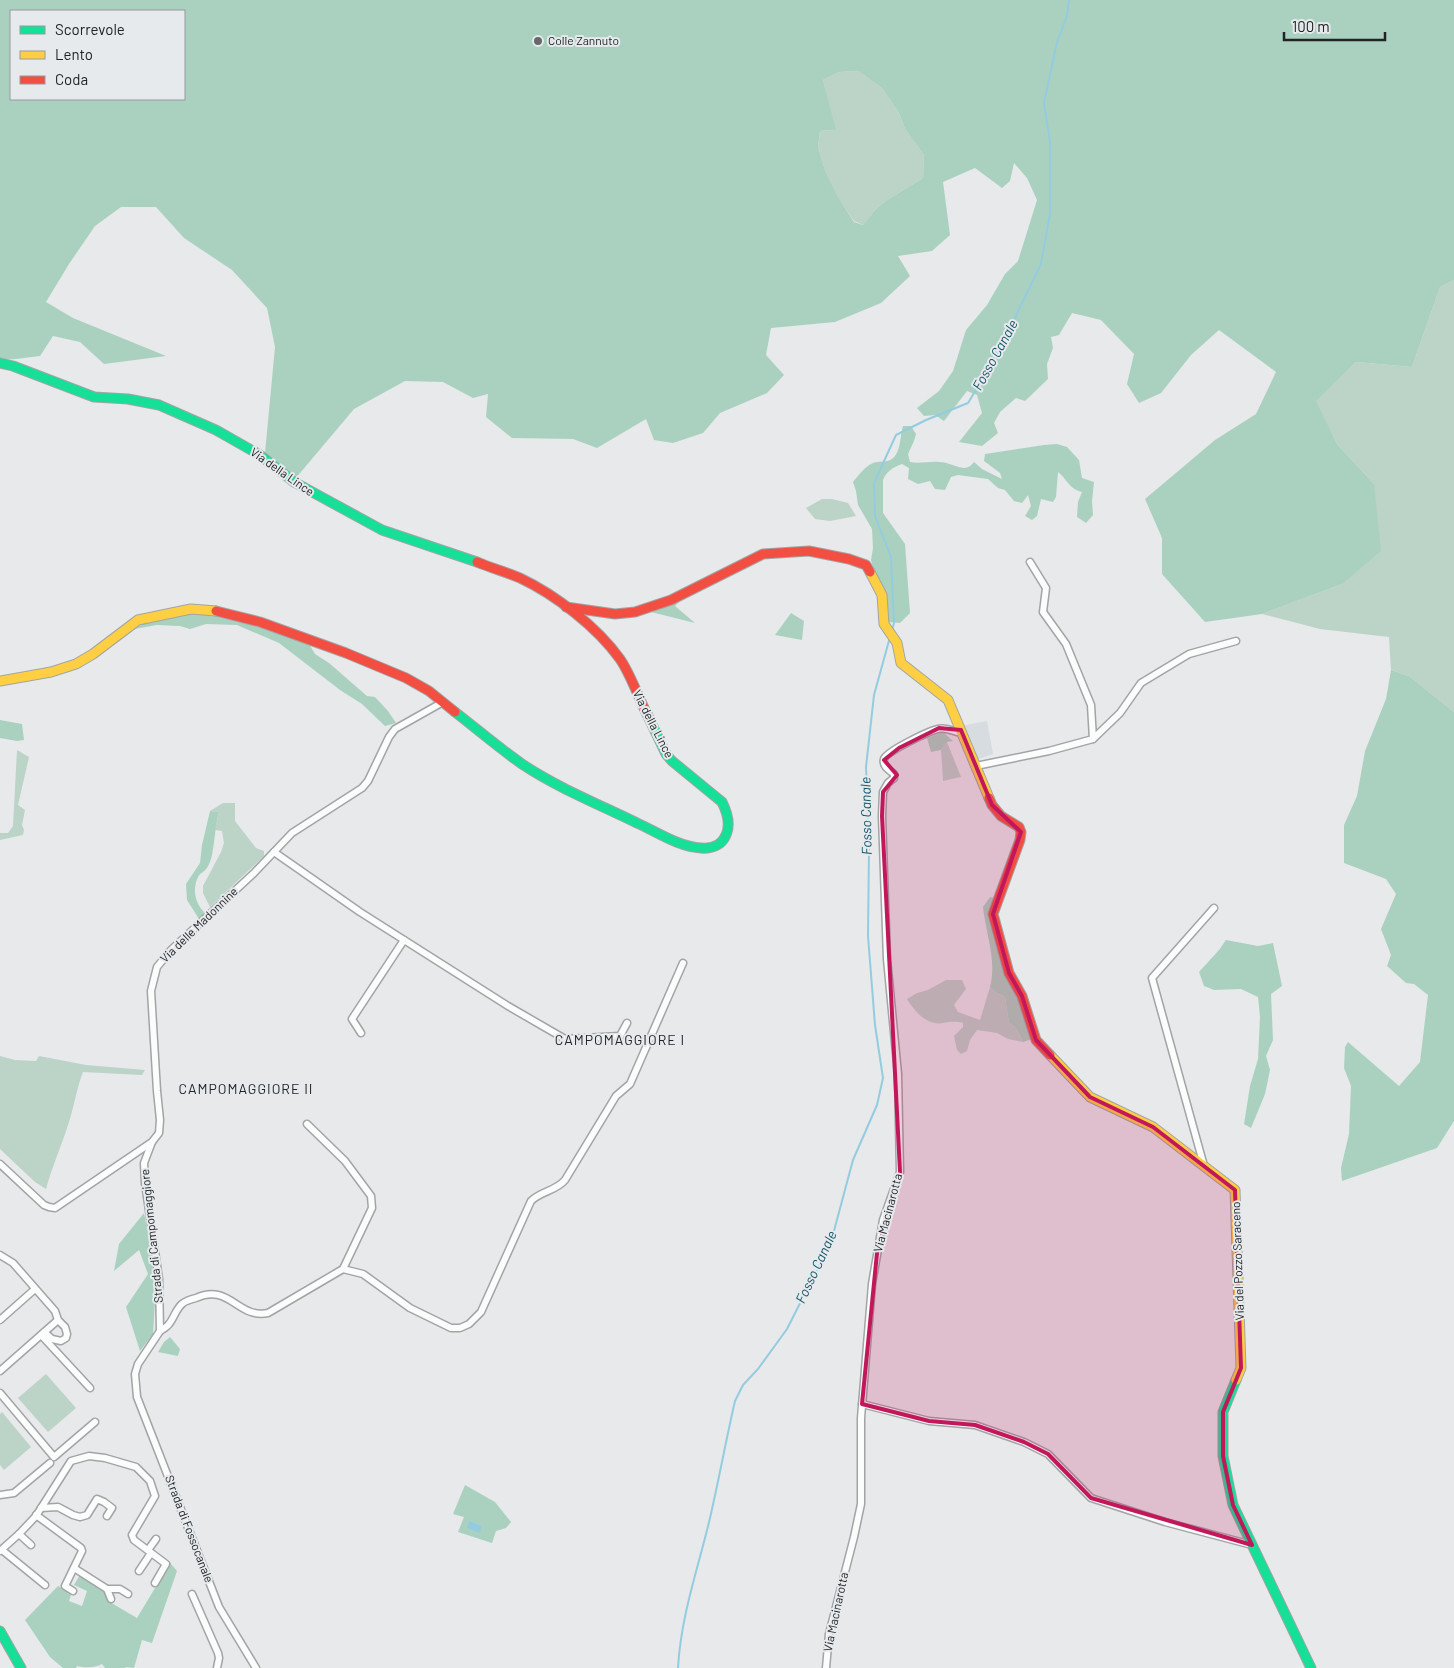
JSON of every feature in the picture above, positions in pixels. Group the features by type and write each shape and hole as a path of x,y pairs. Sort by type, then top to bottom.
{"street":[{"name":"Via della Lince","path":"0,363 94,396 145,401 185,416 238,442 260,455 294,482 382,530 520,578 544,592 566,607 602,637 621,661 666,754 722,802 728,810 728,834 724,839 707,849 692,847 674,840 551,782 521,763 429,691 406,678 346,653 260,622 218,611 191,609 138,620 93,654 76,664 51,672 0,681"},
{"name":"Via del Pozzo Saraceno","path":"566,607 615,614 635,612 671,600 763,554 809,551 849,558 866,565 882,595 884,624 897,643 901,663 948,700 992,805 1001,816 1019,827 1021,832 1020,840 993,914 1009,973 1022,996 1036,1040 1090,1097 1153,1127 1235,1190 1238,1242 1240,1368 1223,1412 1223,1456 1233,1505 1310,1667"},
{"path":"1030,562 1046,588 1043,612 1066,644 1092,705 1093,739"},
{"path":"976,766 1049,751 1093,739 1120,713 1141,683 1189,654 1236,641"},
{"name":"Via delle Madonnine","path":"152,1142 158,1133 160,1120 151,991 157,967 171,950 292,833 362,788 368,781 395,729 442,702"},
{"name":"Via Macinarotta","path":"826,1668 829,1634 861,1504 862,1404 872,1284 883,1220 900,1172 898,1074 887,959 882,816 883,792 888,783 894,778 894,774 887,769 884,760 887,755 899,748 939,728 956,732 961,730"},
{"path":"274,852 404,940 508,1006 565,1039 620,1036 627,1023"},
{"path":"1204,1166 1152,978 1214,908"},
{"path":"362,1033 352,1019 404,940"},
{"path":"307,1124 345,1161 370,1196 372,1202 372,1208 343,1269 363,1274 410,1308 451,1328 460,1328 469,1324 481,1312 531,1201 536,1196 561,1185 616,1096 630,1084 683,963"},
{"path":"0,1164 44,1205 55,1208 152,1142"},
{"name":"Strada di Campomaggiore","path":"152,1142 144,1163 145,1183 159,1279 160,1331"},
{"path":"0,1255 13,1263 55,1311 58,1320 65,1327 67,1334 66,1338 61,1341 42,1334"},
{"name":"Strada di Campomaggiore","path":"135,1385 134,1374 138,1364 160,1331 169,1324 182,1303 212,1293 224,1296 248,1312 258,1315 268,1312 343,1269"},
{"path":"0,1320 35,1289"},
{"path":"0,1371 58,1320"},
{"path":"42,1334 90,1388"},
{"name":"Strada di Fossocanale","path":"135,1385 137,1397 219,1607 256,1668"},
{"path":"0,1393 54,1457 96,1422"},
{"path":"862,1404 929,1420 975,1425 1024,1442 1048,1454 1091,1498 1165,1522 1252,1545"},
{"path":"45,1585 1,1550 35,1516 71,1461 89,1456 126,1463 136,1467 150,1481 154,1496 132,1535 134,1540 166,1564 155,1583"},
{"path":"0,1495 14,1493 50,1463"},
{"path":"41,1508 58,1507 80,1517 87,1515 97,1499 112,1508 107,1516"},
{"path":"35,1516 73,1546"},
{"path":"35,1516 81,1548 82,1551 65,1586 73,1591"},
{"path":"19,1534 31,1545"},
{"path":"139,1571 156,1539"},
{"path":"74,1568 107,1589 120,1589 128,1594"},
{"path":"107,1589 111,1599"},
{"path":"192,1594 218,1652 217,1668"},
{"path":"0,1631 21,1668"}],"highlighted area":[{"path":"939,728 961,730 992,805 1021,832 993,914 1009,973 1022,996 1036,1040 1090,1097 1153,1127 1235,1190 1241,1368 1223,1412 1223,1456 1233,1505 1252,1545 1091,1498 1048,1454 1024,1442 975,1425 929,1421 862,1404 877,1253 900,1172 882,816 883,792 897,775 884,760 899,748"}],"shaded area":[{"path":"987,721 993,754 976,760 961,726"}],"green space":[{"path":"0,0 1454,0 1454,280 1440,287 1412,367 1356,362 1316,401 1337,444 1374,484 1381,551 1342,584 1262,614 1205,622 1162,574 1162,538 1145,499 1215,440 1256,414 1276,372 1219,330 1191,355 1161,393 1139,403 1127,384 1134,354 1101,320 1072,313 1059,335 1051,337 1053,348 1047,364 1048,379 1025,401 1016,398 1000,412 994,423 998,433 982,446 959,442 982,413 977,395 967,391 944,421 935,415 924,416 917,408 939,391 953,371 966,330 987,305 1005,274 1018,261 1037,200 1027,178 1014,163 1010,181 1002,188 975,168 943,182 950,235 932,251 898,256 910,276 881,303 835,322 771,328 766,355 784,375 767,393 720,413 703,433 673,443 654,440 646,419 597,448 573,439 512,438 486,417 488,394 473,398 443,382 405,381 354,409 295,479 265,453 275,347 267,308 232,270 184,238 156,207 121,207 95,226 46,302 73,318 166,356 104,364 80,342 53,336 40,356 0,359","holes":["858,71 882,88 899,113 905,129 924,155 923,178 884,202 863,225 854,222 837,196 825,170 818,147 820,131 836,130 823,80 839,72"]},
{"path":"858,71 882,88 899,113 905,129 924,155 923,178 884,202 863,225 854,221 837,197 825,170 818,147 820,131 835,130 823,80 839,72"},
{"path":"1454,280 1454,712 1409,676 1391,670 1389,637 1320,629 1262,614 1342,584 1374,484 1337,444 1315,401 1356,362 1412,367 1440,287"},
{"path":"903,426 911,426 916,434 908,454 910,462 942,462 964,468 974,462 982,469 1002,479 1000,473 984,461 985,454 1044,445 1057,444 1067,447 1079,460 1082,478 1094,482 1093,515 1086,523 1077,517 1078,502 1082,492 1072,487 1058,472 1056,497 1053,502 1041,499 1037,516 1032,520 1025,516 1031,506 1028,495 1022,503 1014,501 1005,490 998,488 988,479 958,475 951,477 945,490 935,489 930,481 918,484 908,479 909,468 902,464 896,467 888,472 883,480 883,513 905,544 910,613 900,623 887,622 871,560 873,548 872,529 858,505 853,482 870,464 890,460 895,456"},
{"path":"822,499 832,499 848,503 856,516 830,521 815,519 806,508"},
{"path":"683,598 675,606 695,623 647,611"},
{"path":"791,613 804,621 802,640 775,635"},
{"path":"180,614 215,614 246,621 308,642 315,654 329,663 367,696 375,697 396,723 385,726 362,704 340,690 279,643 237,625 206,624 190,629 180,626 157,625 134,629 149,621"},
{"path":"1391,670 1409,676 1454,712 1454,1121 1437,1148 1342,1181 1341,1168 1349,1134 1351,1086 1344,1068 1345,1047 1348,1042 1399,1086 1420,1062 1428,995 1414,984 1406,983 1387,966 1391,955 1381,929 1396,894 1386,879 1344,863 1344,825 1357,796 1365,751 1386,699"},
{"path":"0,720 22,724 24,740 17,741 0,738"},
{"path":"943,732 953,741 947,742 941,750 931,752 927,738"},
{"path":"947,742 961,777 943,781 941,750"},
{"path":"17,750 29,757 18,805 25,810 22,825 24,830 23,835 0,840 0,833 8,833 13,826"},
{"path":"223,803 235,803 235,821 256,848 264,851 264,856 210,907 203,893 203,886 224,843 222,831 215,830 219,812 210,811"},
{"path":"210,811 219,812 210,860 207,868 198,877 195,886 197,900 204,912 203,917 199,919 187,900 186,884 200,863"},
{"path":"990,897 994,898 991,910 1013,986 1032,1039 1023,1042 1016,1028 1009,1023 1005,997 990,987 992,957 983,907"},
{"path":"1226,940 1258,946 1273,943 1282,986 1271,994 1273,1040 1266,1056 1270,1070 1265,1094 1251,1128 1244,1124 1250,1086 1258,1059 1260,1017 1258,997 1241,989 1214,990 1204,986 1199,972"},
{"path":"946,980 962,980 966,989 954,1005 958,1012 980,1020 990,987 1005,997 1009,1023 1016,1028 1023,1042 1008,1039 997,1033 977,1030 970,1040 967,1051 961,1054 957,1050 954,1036 963,1027 963,1023 937,1023 926,1020 917,1013 907,999"},
{"path":"0,1056 15,1060 36,1061 39,1056 86,1065 145,1070 142,1075 83,1072 70,1119 46,1189 35,1182 0,1149"},
{"path":"144,1213 153,1260 155,1300 153,1334 140,1351 126,1307 148,1274 139,1250 114,1271 119,1244"},
{"path":"170,1337 180,1349 178,1356 158,1352 164,1342"},
{"path":"46,1374 76,1408 48,1432 18,1398"},
{"path":"2,1412 31,1447 4,1470 0,1465 0,1414"},
{"path":"465,1485 495,1502 511,1522 506,1528 496,1531 492,1543 458,1532 464,1517 453,1514"},
{"path":"170,1563 177,1571 152,1643 142,1640 134,1668 105,1668 102,1664 93,1667 77,1666 76,1668 63,1668 50,1657 25,1620 58,1586 71,1595 69,1601 82,1606 87,1591 74,1585 80,1575 105,1592 108,1601 137,1618"}],"water":[{"path":"469,1521 482,1526 480,1533 467,1528"}],"waterway":[{"name":"Fosso Canale","path":"892,630 894,623 891,557 875,516 874,483 896,435 926,420 968,403 997,355 1041,264 1050,214 1050,142 1044,103 1057,42 1067,16 1069,0"},
{"name":"Fosso Canale","path":"678,1668 686,1611 710,1518 735,1401 743,1385 758,1369 787,1329 831,1242 853,1160 877,1105 883,1078 875,1025 868,936 869,849 866,767 874,695 890,637"}],"traffic: fast":[{"path":"0,363 13,366 94,397 128,399 159,405 216,430 260,455 294,482 382,530 477,562"},
{"path":"455,712 522,764 564,788 676,842 701,848 716,846 724,838 728,827 727,814 722,802 666,754 647,714"},
{"path":"1236,1380 1223,1412 1223,1456 1233,1505 1311,1668"},
{"path":"0,1631 21,1668"}],"traffic: slow":[{"path":"870,572 882,595 884,624 897,643 901,663 948,700 989,798"},
{"path":"0,681 51,672 76,664 93,654 138,620 191,609 216,611"},
{"path":"1050,1055 1090,1097 1153,1127 1235,1190 1241,1368 1236,1380"}],"traffic: jam":[{"path":"566,607 615,614 635,612 671,600 763,554 809,551 849,559 866,565 870,572"},
{"path":"477,562 534,585 548,593 588,624 620,659 647,714"},
{"path":"216,611 260,622 346,653 406,678 429,691 455,712"},
{"path":"989,798 1001,816 1019,827 1021,832 1020,840 993,914 1009,973 1022,996 1036,1040 1050,1055"}],"place":[{"name":"Colle Zannuto","path":"538,41"}],"district":[{"name":"CAMPOMAGGIORE I","path":"620,1040"},
{"name":"CAMPOMAGGIORE II","path":"246,1089"}]}
